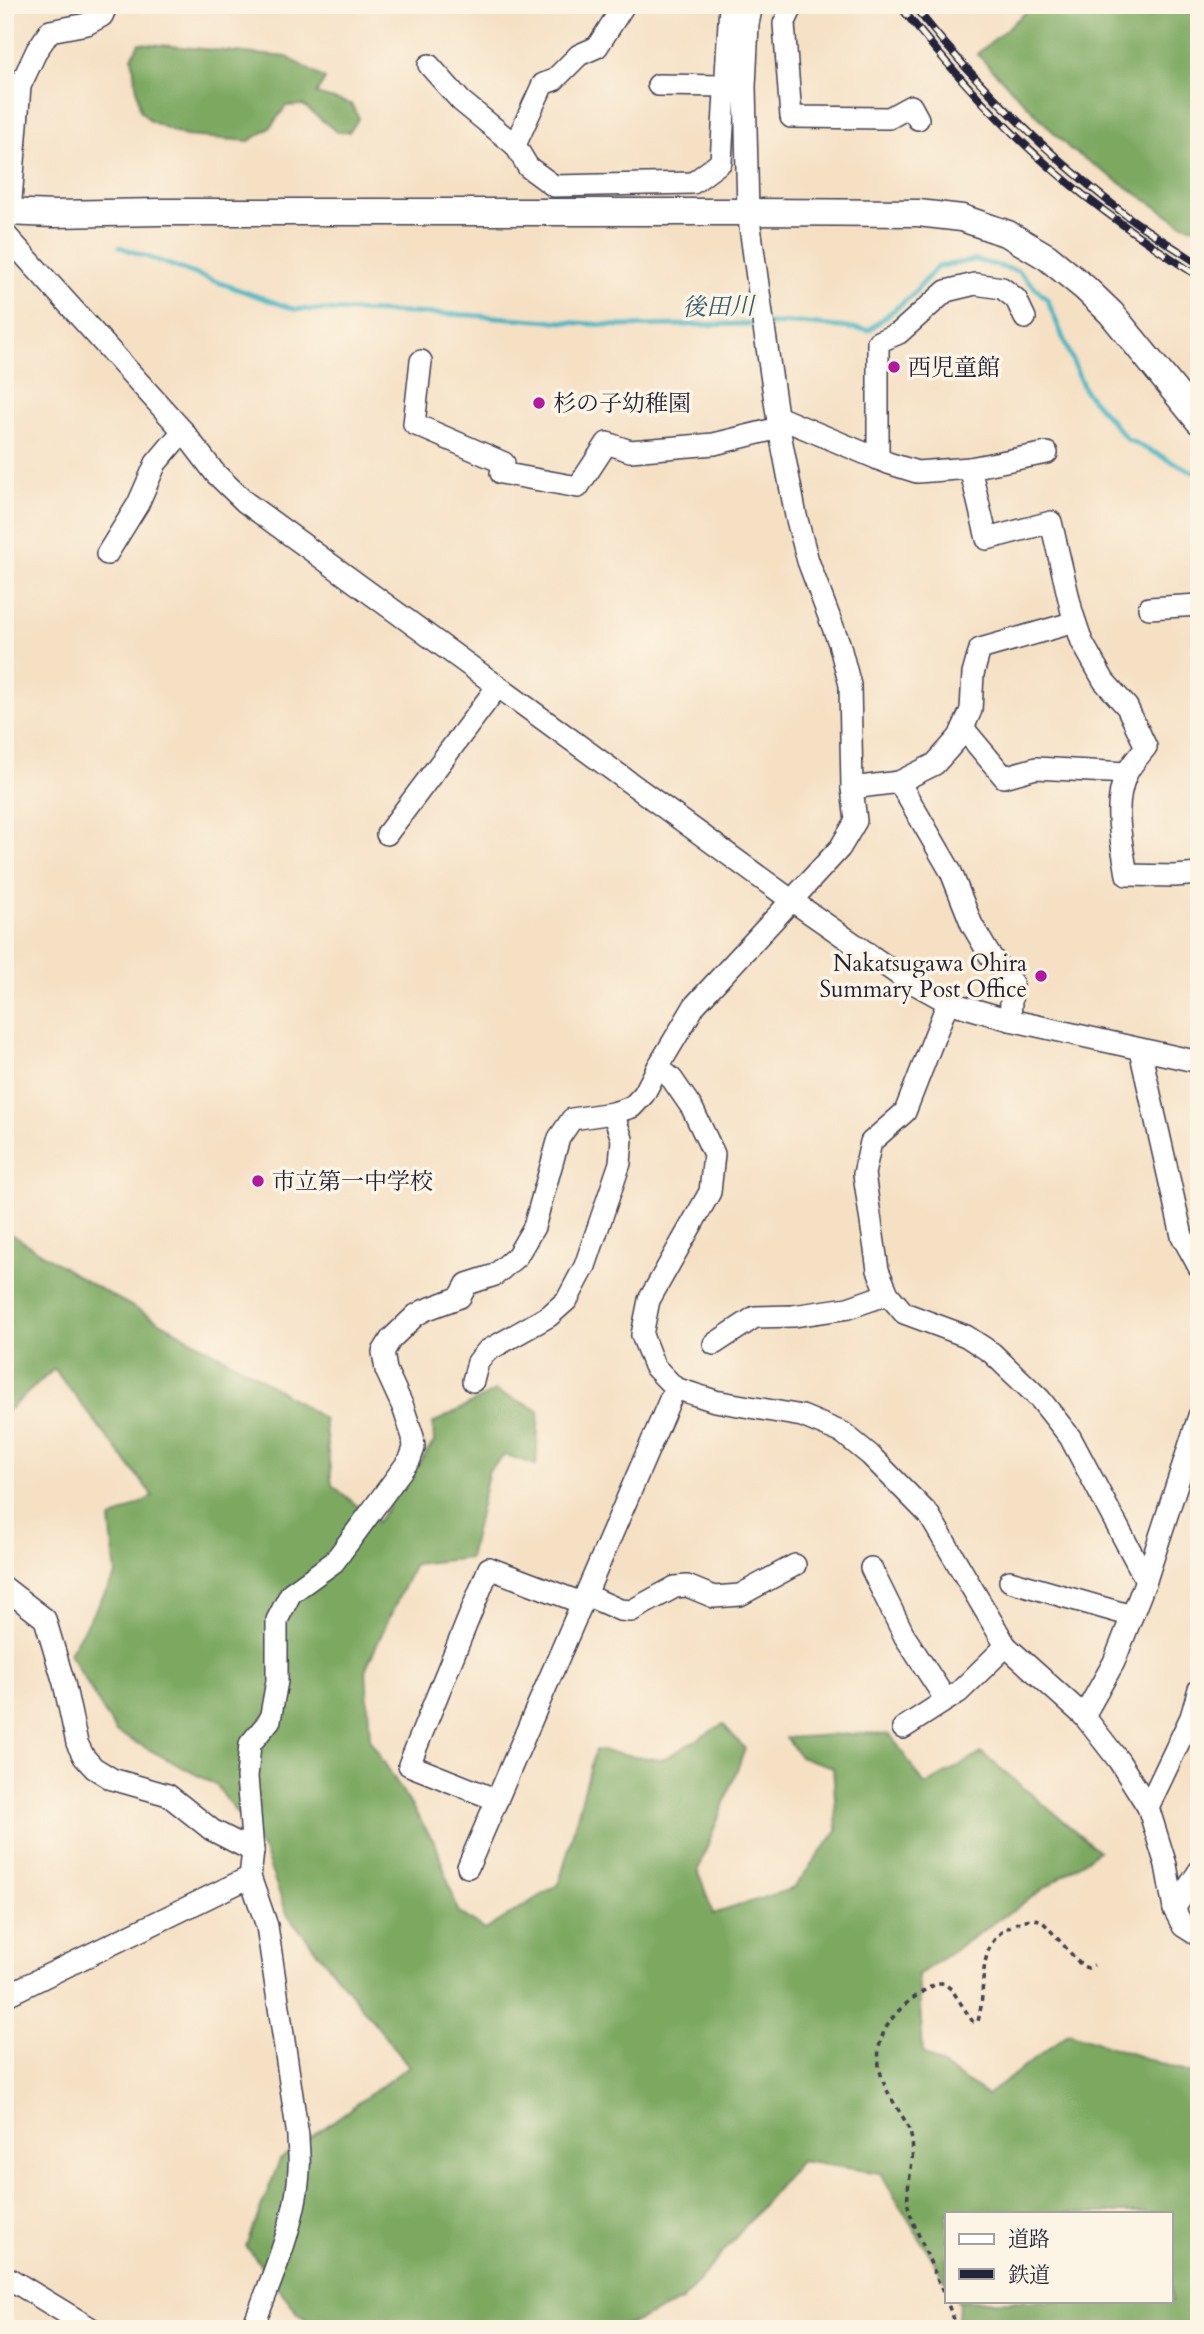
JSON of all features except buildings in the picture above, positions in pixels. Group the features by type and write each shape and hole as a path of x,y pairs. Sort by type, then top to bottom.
{"street":[{"path":"107,5 102,16 87,23 50,31 37,50 20,86 7,220 215,473 245,502 791,900 899,975 948,1002 1010,1020 1199,1062"},
{"path":"516,145 543,84 555,80 579,55 597,47 624,5"},
{"path":"429,65 461,101 516,145 528,167 554,186 693,183 721,162 730,5"},
{"path":"252,2329 272,2279 294,2203 299,2169 298,2136 267,1926 250,1878 253,1851 247,1777 250,1744 270,1720 276,1681 277,1620 291,1593 334,1562 410,1459 414,1448 410,1426 383,1361 386,1345 416,1315 460,1297 467,1284 495,1275 517,1256 534,1227 559,1138 572,1119 614,1113 632,1107 644,1094 695,1005 840,848 856,821 852,788 850,685 839,643 805,550 796,516 778,422 748,212 745,87 748,24 752,5"},
{"path":"793,5 784,24 791,117 889,118 911,106 918,119"},
{"path":"658,85 725,86"},
{"path":"7,220 748,212 918,213 962,218 1008,234 1047,257 1102,305 1199,421"},
{"path":"878,459 878,342 899,333 946,291 975,284 1002,288 1016,299 1026,318"},
{"path":"421,361 414,425 504,463 501,474 578,487 607,443 630,450 714,444 778,422 917,472 970,468 1047,453"},
{"path":"107,554 138,504 156,463 183,431"},
{"path":"970,468 987,539 1051,522 1082,642 1104,681 1126,707 1146,747 1126,773 1122,788 1119,826 1127,875 1199,874"},
{"path":"1149,607 1199,605"},
{"path":"852,788 898,782 935,764 959,737 971,710 973,674 980,649 1076,622"},
{"path":"387,835 498,686"},
{"path":"963,728 1004,777 1036,768 1126,773"},
{"path":"898,782 951,872 978,935 1012,983 1010,1020"},
{"path":"948,1002 905,1112 871,1142 864,1174 878,1270 888,1294 904,1313 966,1336 992,1353 1040,1399 1070,1437 1146,1580"},
{"path":"1140,1051 1171,1198 1182,1236 1199,1266"},
{"path":"658,1067 672,1079 692,1108 714,1154 710,1192 649,1300 642,1335 654,1366 675,1388 715,1401 802,1416 843,1433 870,1455 929,1515 1006,1646 1084,1716 1119,1760 1148,1807 1166,1865 1174,1909 1183,1926 1199,1936"},
{"path":"473,1381 478,1362 487,1351 549,1317 567,1300 585,1266 620,1163 622,1139 614,1113"},
{"path":"715,1344 755,1317 793,1316 849,1308 888,1294"},
{"path":"468,1867 675,1388"},
{"path":"1084,1716 1114,1662 1146,1580 1199,1416"},
{"path":"497,1800 409,1765 489,1568 620,1610 631,1611 675,1587 687,1586 714,1597 740,1595 795,1565"},
{"path":"871,1567 905,1637 946,1700"},
{"path":"1010,1581 1132,1616"},
{"path":"5,1588 46,1619 77,1743 94,1768 112,1779 168,1794 212,1830 253,1851"},
{"path":"903,1728 958,1692 1006,1646"},
{"path":"1148,1807 1191,1717 1199,1689"},
{"path":"1174,1909 1199,1871"},
{"path":"5,1996 250,1878"},
{"path":"5,2276 92,2329"}],"path":[{"path":"945,2298 910,2214 908,2190 913,2155 911,2137 903,2117 885,2088 878,2052 881,2035 907,2002 938,1983 944,1983 952,1990 973,2022 978,2021 989,1947 995,1937 1009,1926 1022,1921 1035,1918 1042,1921 1082,1966 1088,1968 1094,1965"},
{"path":"947,2302 958,2329"}],"green space":[{"path":"1023,5 1199,5 1199,230 1181,223 1070,149 977,54 1026,12"},
{"path":"139,43 287,57 325,79 316,94 351,104 359,118 349,132 337,132 303,105 286,106 270,128 249,141 185,136 150,121 140,110 132,57"},
{"path":"5,1230 82,1279 254,1374 324,1419 332,1485 377,1522 434,1442 433,1423 495,1391 539,1410 536,1465 505,1455 489,1470 469,1558 414,1564 366,1668 370,1740 436,1845 458,1911 485,1930 559,1884 595,1750 662,1760 723,1724 745,1749 698,1870 713,1914 794,1888 837,1830 833,1767 800,1757 786,1738 890,1734 925,1785 982,1753 1099,1851 918,1975 923,2053 987,2095 1069,2033 1199,2076 1199,2329 957,2329 958,2302 1172,2302 1172,2212 945,2212 945,2280 880,2173 800,2161 682,2301 619,2329 318,2329 298,2313 246,2246 280,2160 409,2066 287,1914 264,1851 216,1785 116,1732 69,1653 116,1575 110,1520 153,1496 54,1369 5,1413"}],"waterway":[{"name":"後田川","path":"120,247 293,309 468,315 619,326 758,324"},
{"name":"後田川","path":"768,324 799,323 869,330 910,297 937,267 975,260 1018,271 1047,299 1085,391 1127,439 1199,475"}],"railway":[{"path":"899,5 972,91 1031,150 1105,212 1199,277"},
{"path":"913,5 987,91 1041,143 1127,216 1199,264"}],"place":[{"name":"西児童館","path":"894,367"},
{"name":"杉の子幼稚園","path":"539,403"},
{"name":"Nakatsugawa Ohira Summary Post Office","path":"1041,976"},
{"name":"市立第一中学校","path":"258,1181"}]}
